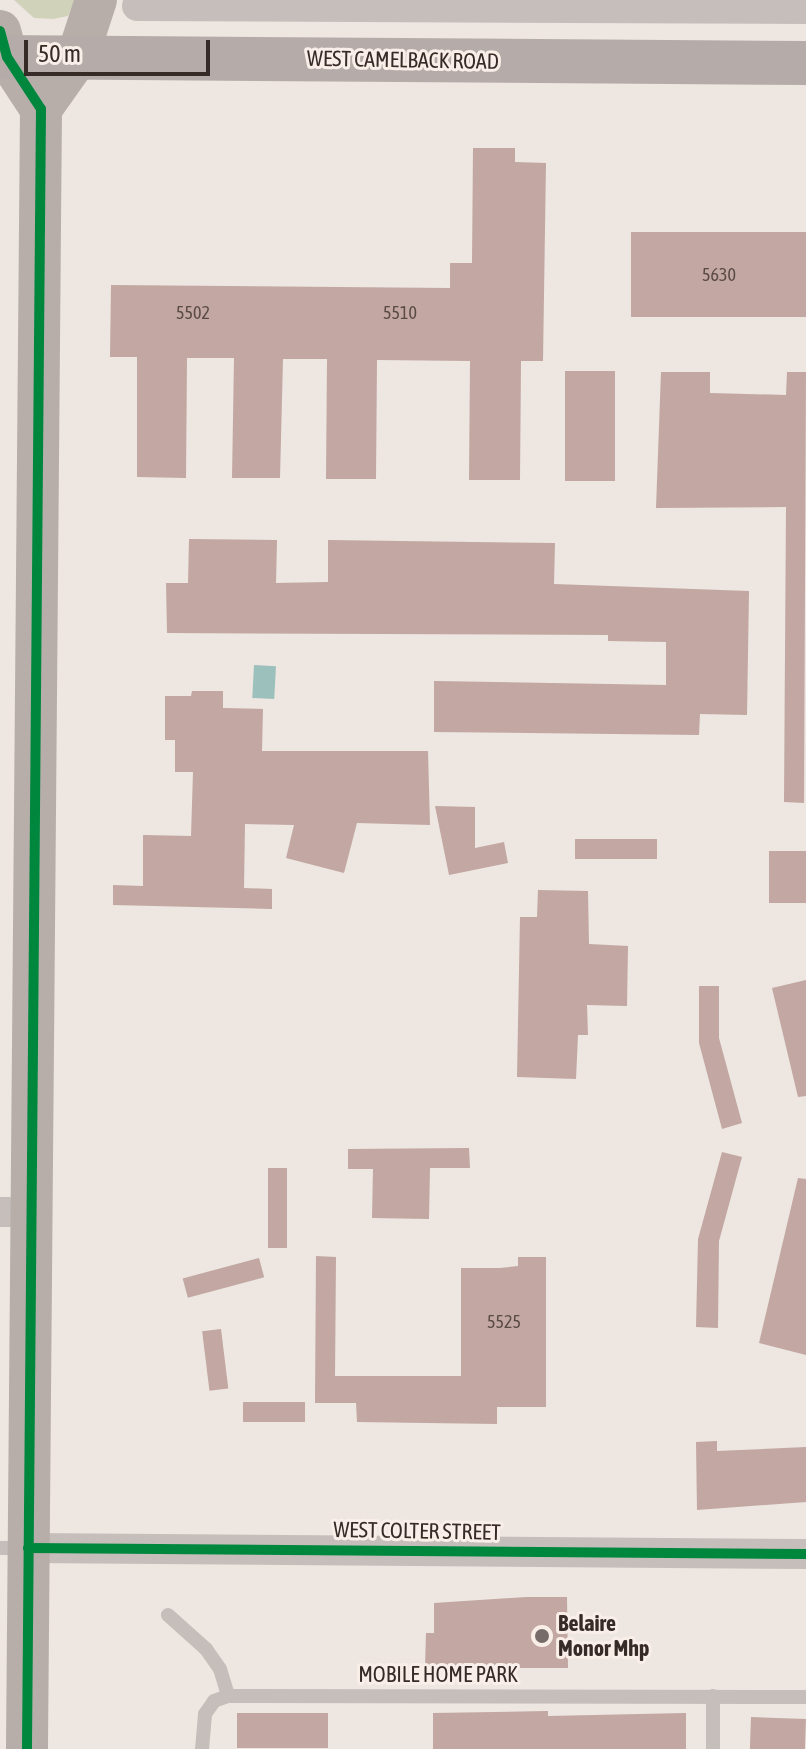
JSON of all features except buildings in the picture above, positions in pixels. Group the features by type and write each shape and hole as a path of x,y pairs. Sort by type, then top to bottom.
{"main road":[{"name":"WEST CAMELBACK ROAD","path":"2,49 77,58 806,63"}],"street":[{"path":"27,1749 14,1548 16,1212 41,109 116,3 669,4 806,9"},
{"path":"2,49 41,109"},
{"name":"WEST COLTER STREET","path":"14,1548 806,1554"}],"lane":[{"path":"168,1615 206,1649 220,1669 228,1696 214,1701 205,1714 202,1749"},
{"name":"MOBILE HOME PARK","path":"228,1696 806,1697"},
{"path":"713,1696 713,1749"}],"green space":[{"path":"14,0 75,0 68,16 53,19 34,18"}],"water":[{"path":"254,665 276,666 274,699 252,698"}],"cycle path":[{"path":"0,31 7,57 41,109 27,1749"},
{"path":"28,1548 806,1554"}],"place":[{"name":"Belaire Monor Mhp","path":"542,1636"}]}
